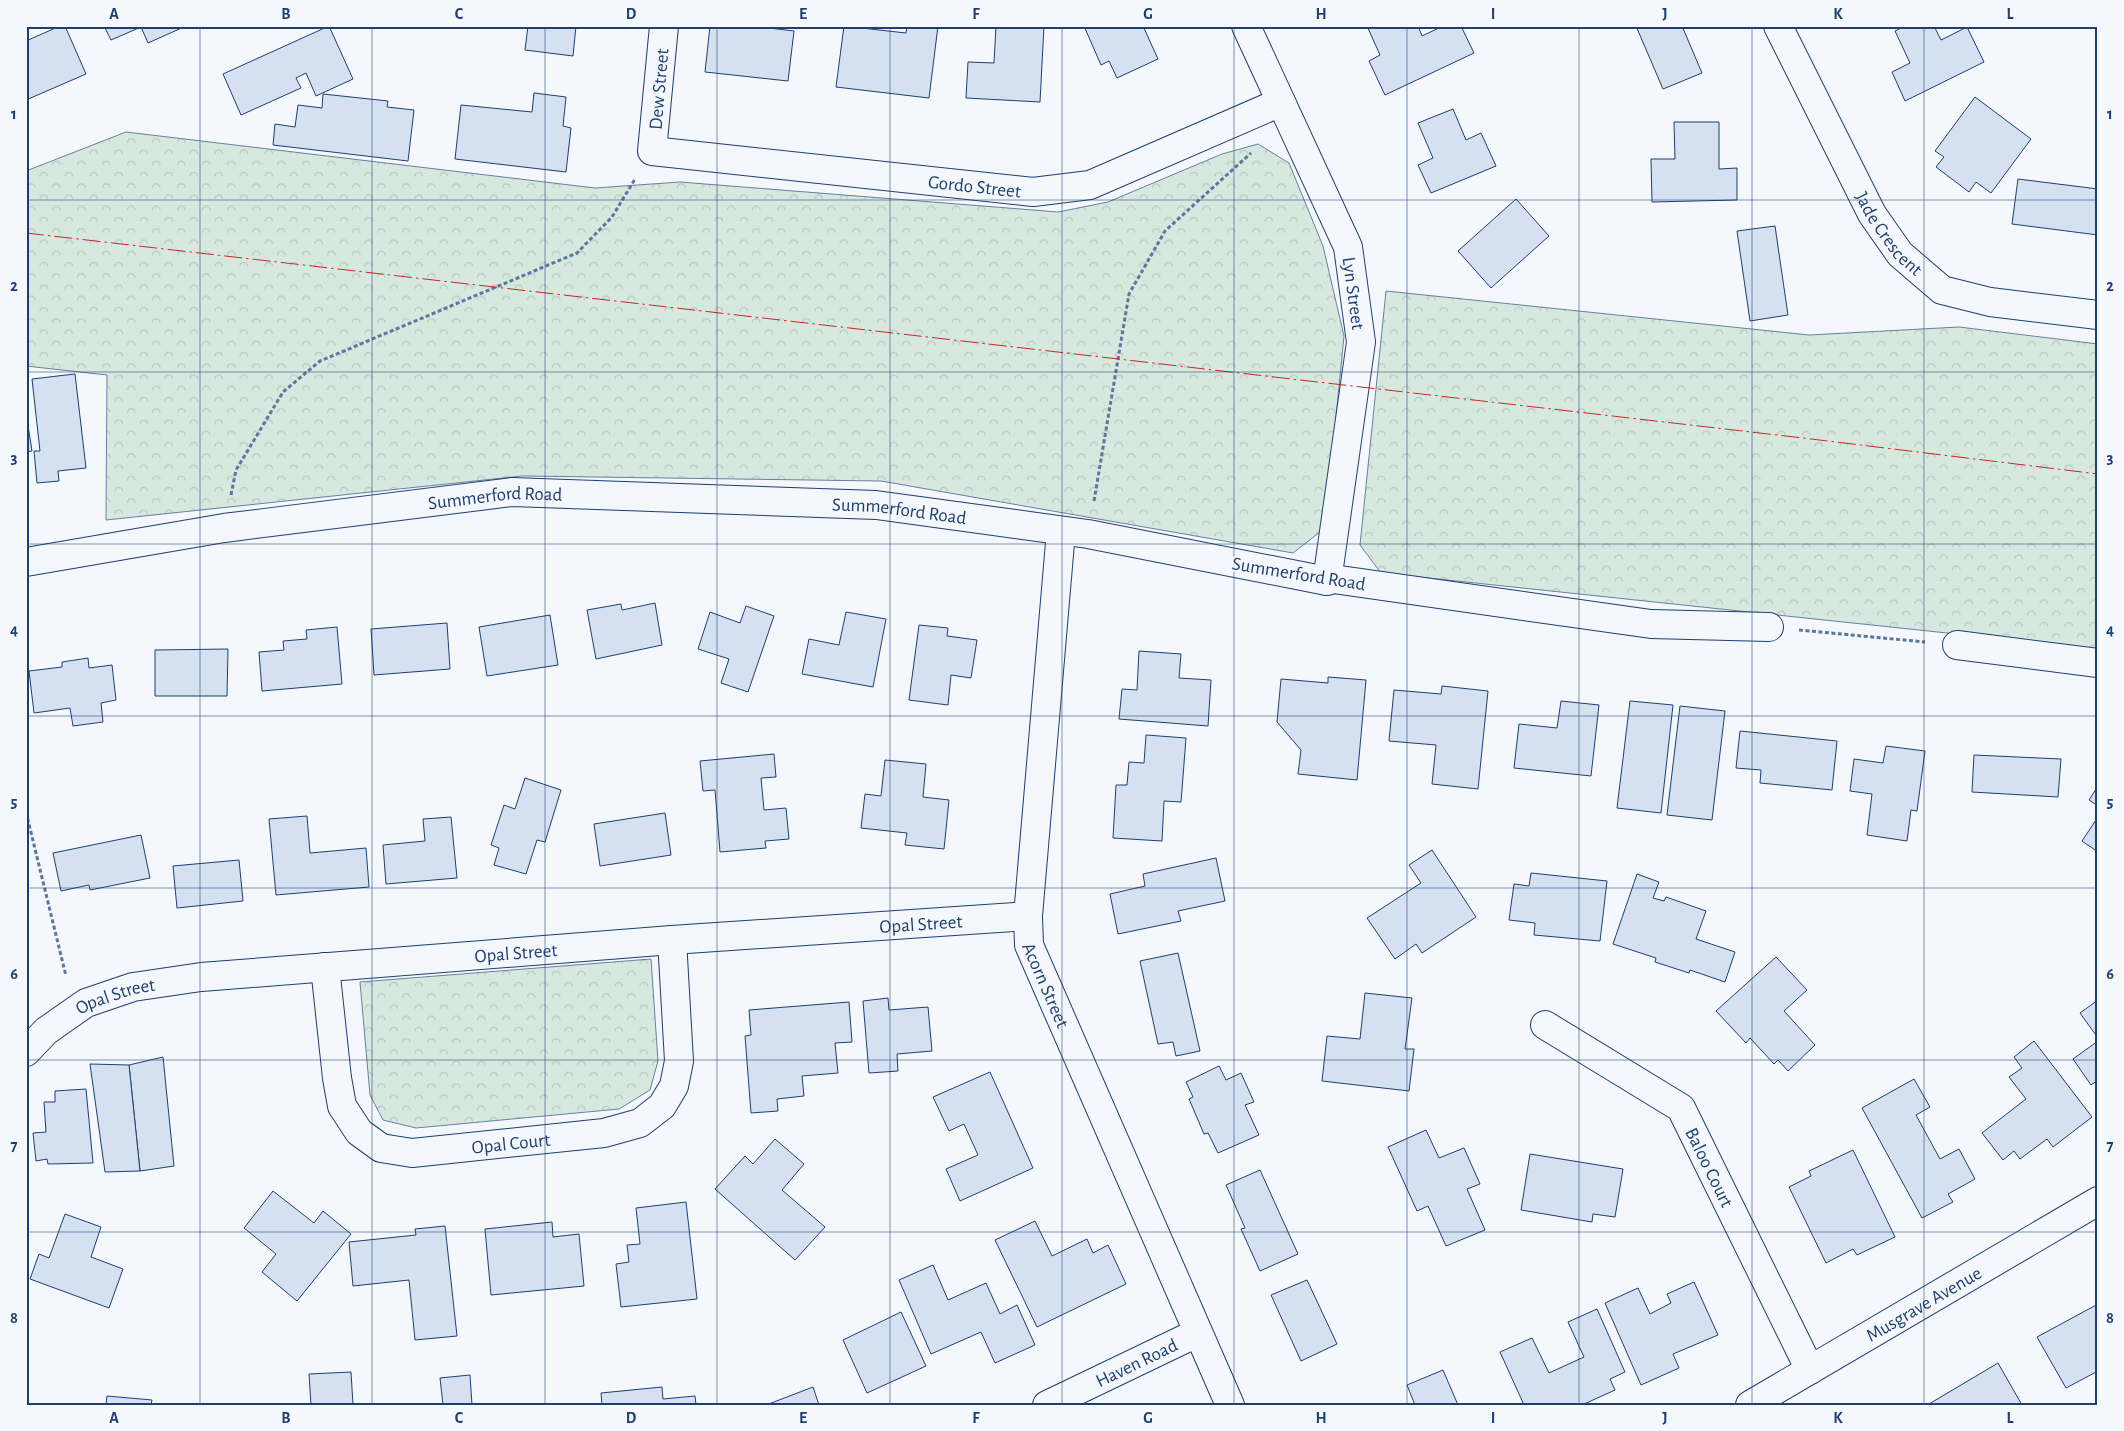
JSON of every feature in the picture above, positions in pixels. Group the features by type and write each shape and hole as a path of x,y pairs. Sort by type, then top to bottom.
{"street":[{"name":"Dew Street","path":"652,151 664,26"},
{"name":"Lyn Street","path":"1246,26 1348,247 1361,342 1328,581"},
{"name":"Jade Crescent","path":"1778,26 1872,214 1900,254 1942,290 1990,302 2098,315"},
{"name":"Gordo Street","path":"652,151 1033,192 1090,185 1281,102"},
{"name":"Summerford Road","path":"26,562 224,528 512,492 876,505 1088,534 1328,581 1332,579 1651,624 1769,627"},
{"name":"Acorn Street","path":"1060,531 1028,916 1029,945 1230,1405"},
{"path":"1957,646 2098,663"},
{"name":"Opal Street","path":"26,1052 46,1031 86,1003 133,988 201,977 672,940 1028,916"},
{"name":"Opal Court","path":"325,967 337,1078 342,1106 359,1132 381,1148 412,1153 604,1133 640,1123 662,1106 674,1086 679,1061 672,940"},
{"name":"Baloo Court","path":"1545,1025 1681,1108 1810,1370"},
{"name":"Musgrave Avenue","path":"1750,1405 2098,1201"},
{"name":"Haven Road","path":"1047,1405 1197,1333"}],"path":[{"path":"224,528 236,470 283,392 320,361 577,253 612,218 652,151"},
{"path":"1088,534 1129,294 1165,232 1252,152"},
{"path":"1769,627 1957,646"},
{"path":"26,812 74,1011"}],"green space":[{"path":"126,132 595,188 680,182 1058,212 1108,202 1222,154 1258,144 1289,163 1323,246 1344,336 1325,528 1293,553 881,481 522,476 106,520 107,375 26,366 26,171"},
{"path":"1386,291 1809,335 1959,327 2098,344 2098,649 1381,573 1360,545"},
{"path":"651,959 658,1061 650,1090 619,1109 416,1128 383,1120 370,1095 360,982"}],"building":[{"path":"60,26 65,26 86,74 26,100 26,41"},
{"path":"104,26 186,26 148,43 141,27 111,40"},
{"path":"329,26 353,79 316,96 306,73 296,78 301,88 241,115 223,74"},
{"path":"528,26 576,26 573,56 525,50"},
{"path":"710,26 753,26 794,31 788,81 705,72"},
{"path":"844,26 906,33 907,26 938,26 929,98 836,87"},
{"path":"996,26 1044,26 1040,102 966,98 968,62 994,63"},
{"path":"1084,26 1143,26 1158,59 1117,78 1109,61 1101,65"},
{"path":"1367,26 1418,26 1422,36 1443,26 1461,26 1474,53 1385,95 1369,61 1380,55"},
{"path":"1636,26 1682,26 1702,73 1663,89"},
{"path":"1905,26 1934,26 1941,40 1967,27 1984,62 1905,101 1892,72 1910,63 1895,31"},
{"path":"534,93 566,97 563,126 571,128 566,172 455,159 461,105 532,112"},
{"path":"323,94 388,101 387,107 414,110 408,161 273,145 275,124 295,127 298,105 322,108"},
{"path":"1975,97 2031,139 1991,193 1976,182 1969,192 1936,167 1944,157 1935,151"},
{"path":"1453,109 1466,140 1481,133 1496,166 1431,193 1418,165 1433,158 1418,123"},
{"path":"1674,122 1719,122 1719,169 1737,168 1737,200 1652,202 1651,159 1675,159"},
{"path":"2018,179 2098,189 2098,235 2012,224"},
{"path":"1516,199 1549,236 1491,288 1458,251"},
{"path":"1775,226 1788,315 1750,321 1737,231"},
{"path":"75,374 86,468 58,471 59,481 37,483 34,451 40,451 32,379"},
{"path":"26,413 32,451 26,452"},
{"path":"655,603 662,645 596,659 587,610 621,604 622,610"},
{"path":"746,606 774,616 748,692 721,683 729,659 698,649 710,612 740,623"},
{"path":"846,612 886,619 873,687 802,674 809,639 839,645"},
{"path":"550,615 558,665 487,676 479,627"},
{"path":"447,623 450,669 374,675 371,629"},
{"path":"919,625 948,628 947,636 977,640 971,678 951,675 948,705 909,700"},
{"path":"337,627 342,684 262,691 259,652 284,650 283,641 307,639 306,630"},
{"path":"228,649 227,696 155,696 155,650"},
{"path":"1139,651 1181,654 1179,678 1211,680 1208,726 1119,719 1122,689 1137,690"},
{"path":"88,658 89,668 112,665 116,700 101,703 103,722 73,726 70,708 34,713 29,671 62,667 62,662"},
{"path":"1328,677 1366,680 1357,780 1298,774 1301,750 1277,722 1281,679 1328,683"},
{"path":"1442,686 1488,691 1478,789 1432,784 1436,745 1389,741 1394,690 1441,694"},
{"path":"1561,701 1599,705 1591,776 1514,768 1519,724 1557,728"},
{"path":"1630,701 1673,705 1661,813 1617,808"},
{"path":"1680,706 1725,711 1712,820 1667,815"},
{"path":"1740,731 1837,741 1832,790 1760,783 1761,770 1736,768"},
{"path":"1146,735 1186,738 1181,802 1164,801 1162,841 1113,838 1116,785 1127,785 1129,762 1144,763"},
{"path":"1886,746 1925,751 1917,811 1911,810 1907,841 1867,835 1872,794 1850,791 1854,759 1883,763"},
{"path":"774,754 776,777 761,778 764,810 786,808 789,839 765,841 766,848 720,852 715,790 703,791 700,761"},
{"path":"1974,755 2061,759 2058,797 1972,792"},
{"path":"885,760 926,764 923,797 949,800 944,849 905,845 907,833 861,828 865,794 881,796"},
{"path":"525,778 561,790 545,842 537,840 526,874 494,865 499,848 491,845 504,805 515,809"},
{"path":"2098,786 2098,806 2089,800"},
{"path":"665,813 671,855 600,866 594,824"},
{"path":"307,816 310,853 366,848 369,887 276,895 269,819"},
{"path":"451,817 457,878 386,884 383,845 425,841 423,819"},
{"path":"2098,817 2098,852 2082,841"},
{"path":"141,835 150,878 90,890 89,885 61,891 53,853"},
{"path":"1432,850 1476,917 1422,953 1416,944 1395,959 1367,918 1421,883 1409,865"},
{"path":"1216,858 1225,901 1178,911 1181,921 1118,934 1110,894 1145,886 1143,874"},
{"path":"239,860 243,901 177,908 173,866"},
{"path":"1531,873 1607,881 1600,941 1534,935 1535,923 1509,920 1514,884 1529,886"},
{"path":"1637,874 1659,882 1653,898 1664,901 1666,897 1706,911 1696,939 1735,952 1725,982 1690,970 1689,973 1655,962 1656,958 1613,944"},
{"path":"1178,953 1200,1051 1176,1056 1173,1042 1158,1044 1140,961"},
{"path":"1776,957 1807,990 1784,1011 1815,1045 1788,1071 1778,1060 1774,1064 1750,1038 1746,1043 1716,1011"},
{"path":"1365,993 1412,998 1405,1049 1414,1049 1409,1091 1322,1081 1327,1036 1360,1039"},
{"path":"888,998 889,1010 928,1007 932,1051 897,1054 898,1071 869,1073 863,1001"},
{"path":"2098,1000 2098,1038 2080,1013"},
{"path":"849,1002 852,1042 835,1043 838,1073 802,1076 804,1096 777,1099 778,1111 751,1113 745,1036 751,1035 749,1010"},
{"path":"2034,1041 2092,1117 2053,1147 2047,1139 2020,1159 2014,1151 2003,1160 1982,1133 2026,1099 2009,1077 2022,1068 2014,1057"},
{"path":"2098,1041 2098,1080 2091,1085 2073,1059"},
{"path":"163,1057 174,1166 140,1171 129,1065"},
{"path":"90,1064 129,1065 140,1171 105,1172"},
{"path":"1219,1066 1226,1080 1241,1073 1254,1102 1245,1105 1259,1135 1218,1153 1208,1133 1204,1134 1189,1099 1193,1097 1186,1082"},
{"path":"990,1072 1033,1168 960,1201 946,1169 978,1155 964,1124 949,1131 933,1097"},
{"path":"1914,1079 1930,1107 1916,1115 1940,1159 1959,1149 1975,1179 1948,1194 1953,1202 1922,1218 1862,1108"},
{"path":"86,1089 93,1163 48,1164 47,1159 36,1161 33,1133 46,1132 44,1102 55,1102 55,1091"},
{"path":"1426,1130 1439,1158 1464,1148 1480,1184 1467,1189 1485,1230 1446,1246 1428,1206 1417,1211 1388,1147"},
{"path":"775,1139 804,1164 782,1190 825,1227 795,1260 715,1189 745,1156 753,1164"},
{"path":"1853,1150 1895,1237 1857,1255 1853,1249 1826,1263 1789,1187 1811,1176 1809,1171"},
{"path":"1530,1154 1623,1169 1615,1217 1593,1214 1592,1222 1521,1210"},
{"path":"1260,1170 1298,1254 1260,1271 1241,1229 1245,1228 1226,1185"},
{"path":"273,1191 314,1223 323,1211 351,1234 297,1301 262,1272 276,1254 244,1228"},
{"path":"686,1202 697,1299 621,1307 616,1264 629,1262 627,1245 640,1244 636,1208"},
{"path":"65,1214 101,1227 91,1257 123,1269 109,1308 30,1279 39,1254 49,1258"},
{"path":"1035,1221 1052,1256 1087,1239 1093,1253 1108,1245 1126,1284 1037,1327 995,1240"},
{"path":"552,1222 553,1237 579,1234 584,1286 491,1295 485,1229"},
{"path":"445,1226 457,1336 415,1340 409,1280 353,1286 349,1242 416,1235 415,1229"},
{"path":"933,1265 948,1300 986,1283 1000,1314 1017,1305 1035,1345 995,1363 981,1332 931,1354 899,1280"},
{"path":"1307,1280 1337,1344 1301,1361 1271,1295"},
{"path":"1694,1282 1718,1335 1673,1354 1679,1368 1641,1385 1605,1303 1638,1288 1650,1314 1671,1303 1667,1294"},
{"path":"2098,1304 2098,1371 2066,1388 2037,1337"},
{"path":"1597,1309 1625,1372 1610,1379 1615,1390 1582,1405 1524,1405 1500,1352 1532,1338 1549,1373 1584,1357 1568,1322"},
{"path":"901,1312 926,1366 867,1393 843,1340"},
{"path":"1998,1363 2022,1405 1929,1404"},
{"path":"1443,1370 1458,1405 1415,1405 1407,1385"},
{"path":"351,1372 353,1405 311,1405 309,1374"},
{"path":"470,1375 472,1405 443,1405 440,1378"},
{"path":"662,1387 663,1399 695,1396 696,1405 602,1405 601,1393"},
{"path":"813,1387 819,1405 766,1405"},
{"path":"107,1396 152,1400 151,1405 106,1405"}],"power":[{"path":"26,233 1803,438 2098,474"}]}
